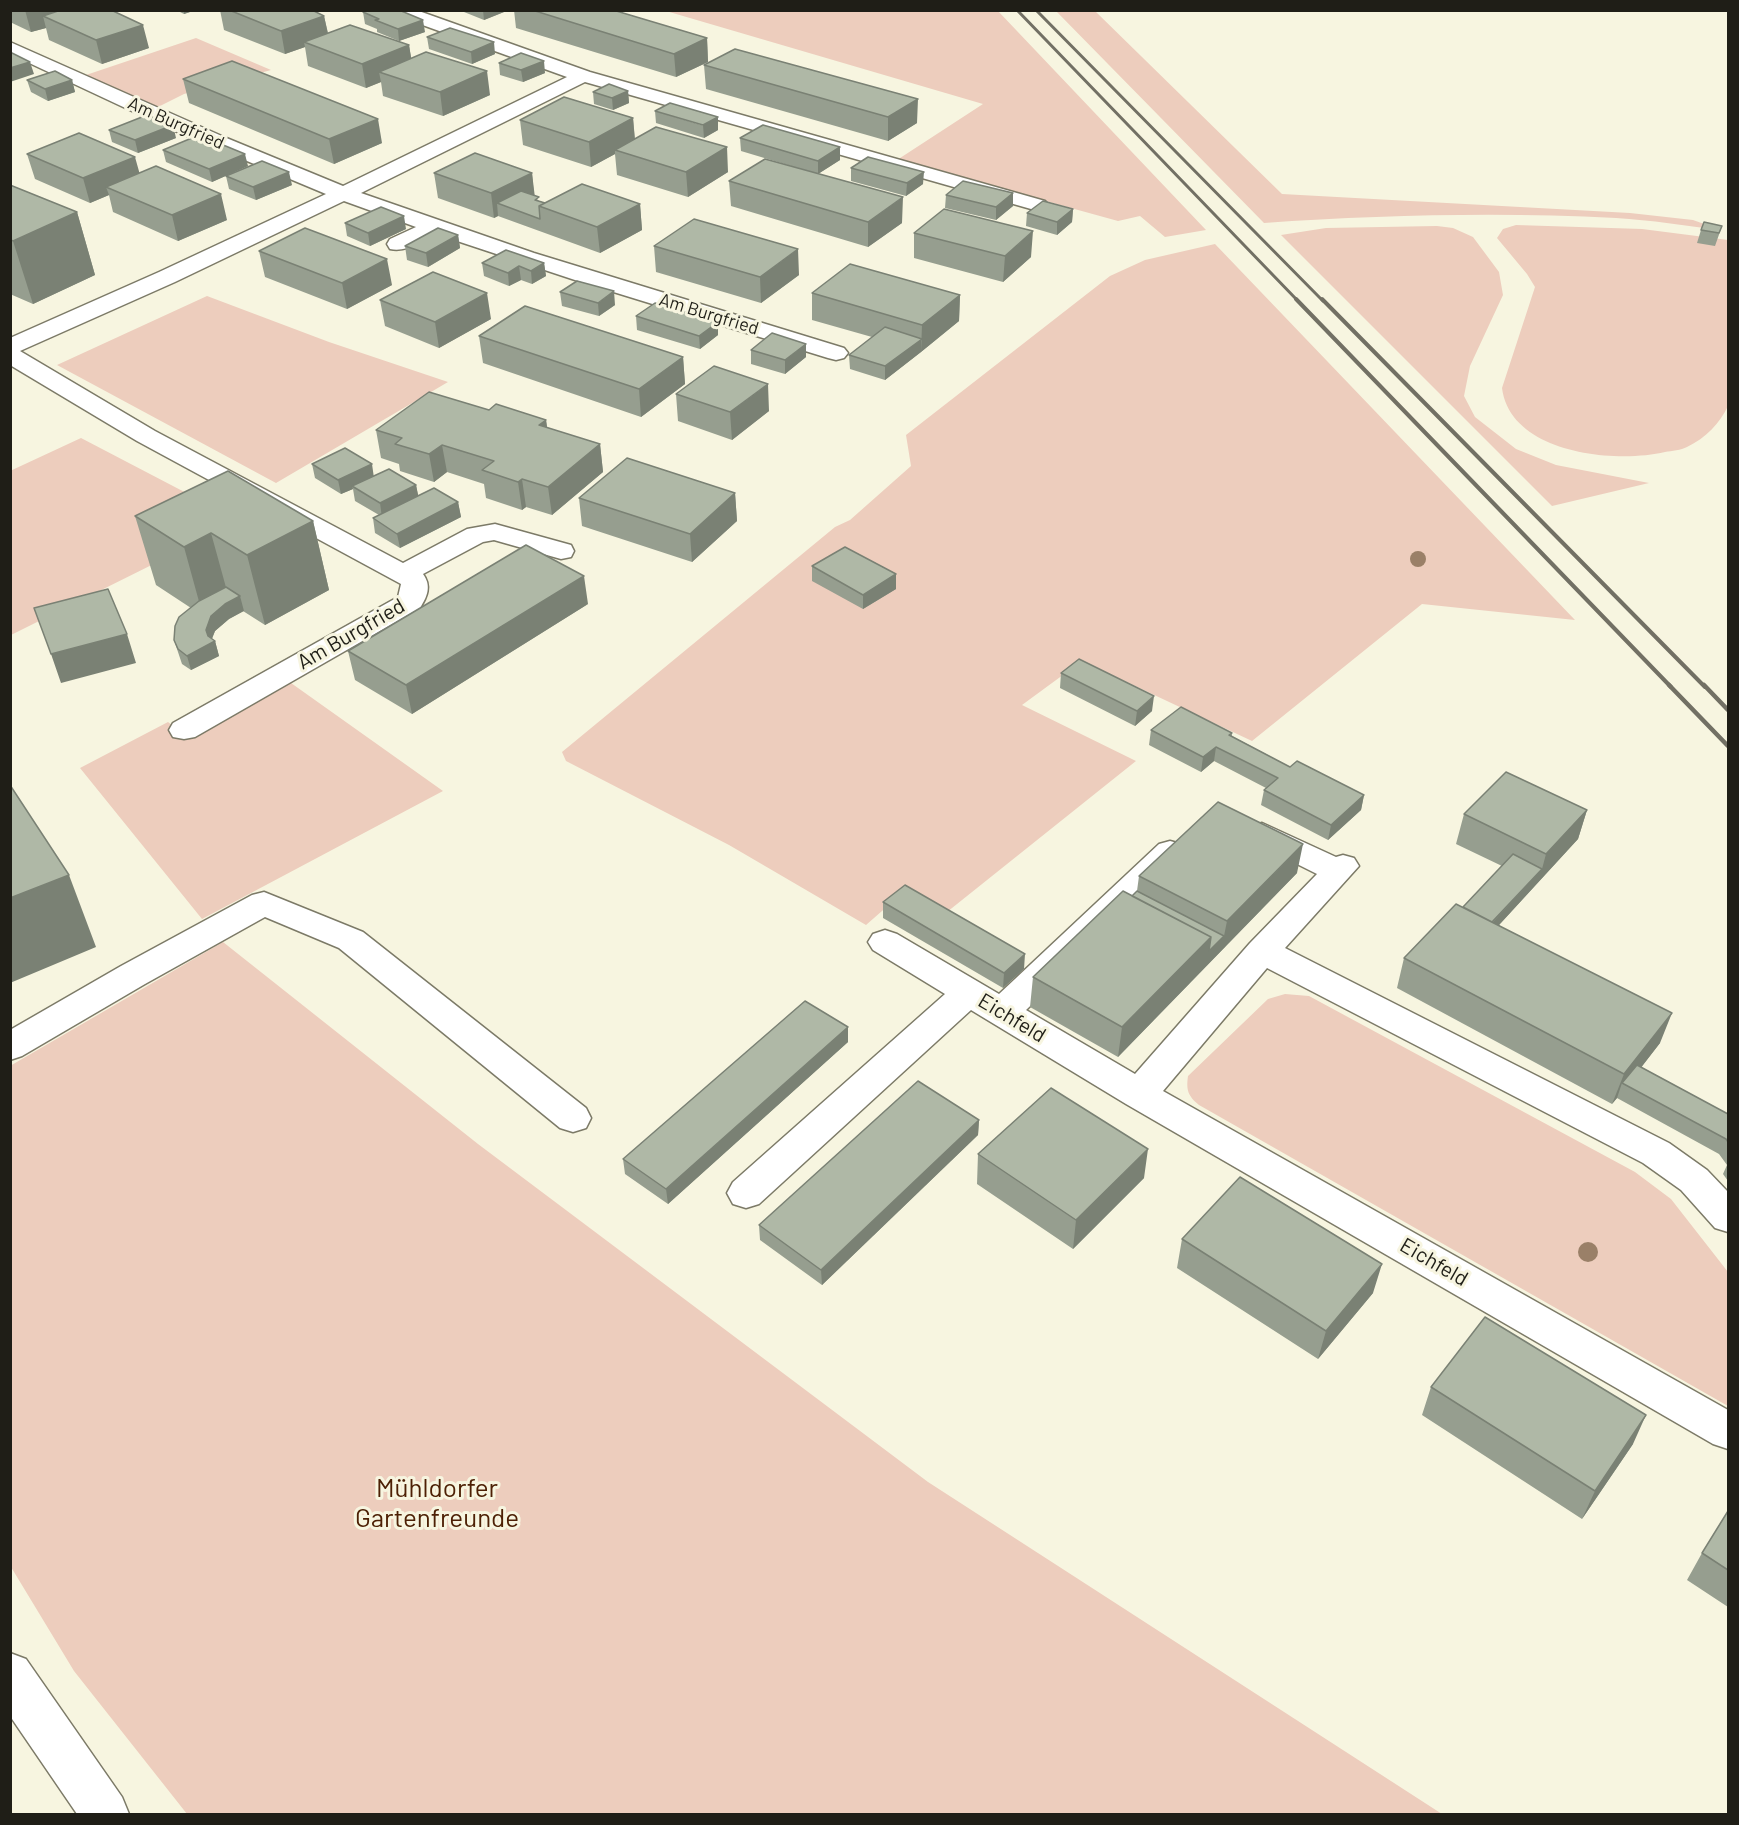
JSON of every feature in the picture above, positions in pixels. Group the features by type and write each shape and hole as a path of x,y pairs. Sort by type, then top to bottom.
{"street":[{"path":"398,10 583,76 1038,205"},
{"path":"427,41 452,31"},
{"name":"Am Burgfried","path":"10,47 205,136 344,193 516,254 836,353"},
{"path":"494,66 520,54"},
{"name":"Am Burgfried","path":"14,345 344,193 583,76"},
{"path":"175,148 205,136"},
{"path":"241,177 271,164"},
{"path":"398,244 435,226"},
{"path":"629,313 653,297"},
{"path":"730,346 755,328"},
{"name":"Am Burgfried","path":"14,345 146,436 405,573 414,580 415,590 410,602 184,730"},
{"path":"405,573 476,535 495,532 561,551"},
{"path":"1139,1094 1262,951 1340,869 1238,822"},
{"path":"1002,1012 1195,829"},
{"path":"10,1047 133,975 264,903 351,940 573,1118"},
{"name":"Eichfeld","path":"885,942 1139,1094 1728,1431"},
{"path":"1262,951 1656,1153 1694,1180 1728,1217"},
{"path":"746,1193 969,992"},
{"path":"10,1675 105,1815"}],"green space":[{"path":"666,11 998,11 1206,230 1165,237 1140,216 1118,221 897,160 983,104"},
{"path":"1056,11 1095,11 1282,194 1630,213 1693,220 1721,230 1629,219 1528,215 1396,216 1264,223"},
{"path":"196,38 271,70 184,94 158,107 86,75"},
{"path":"1516,225 1642,229 1728,240 1728,406 1717,424 1706,435 1679,450 1619,456 1567,449 1544,440 1524,427 1509,410 1502,388 1535,287 1497,238 1503,229"},
{"path":"1437,226 1453,228 1473,237 1499,272 1503,295 1470,366 1464,396 1475,417 1516,449 1556,465 1649,483 1552,506 1281,235 1326,228"},
{"path":"1215,244 1575,620 1422,604 1252,741 1082,661 1022,705 1136,761 947,912 906,890 866,925 729,845 566,761 562,752 835,527 850,520 911,466 906,435 1110,276 1145,260"},
{"path":"207,296 329,342 448,382 276,483 57,365"},
{"path":"81,438 240,521 11,635 10,471"},
{"path":"291,683 443,791 202,919 80,768 168,722 190,739"},
{"name":"Mühldorfer Gartenfreunde","path":"223,942 478,1144 928,1482 1442,1814 187,1814 74,1671 11,1567 10,1066"},
{"path":"1285,994 1309,996 1635,1172 1671,1199 1728,1272 1728,1406 1195,1102 1190,1096 1187,1085 1188,1076 1268,999"}],"building":[{"path":"61,10 111,10 143,25 96,40 43,16"},
{"path":"229,10 312,10 324,16 281,31"},
{"path":"399,10 423,20 398,29 375,20 379,19 363,12"},
{"path":"532,10 613,10 707,38 674,54"},
{"path":"350,25 409,45 362,64 304,42"},
{"path":"450,28 494,42 471,52 427,37"},
{"path":"735,49 918,99 888,117 704,65"},
{"path":"426,52 487,71 440,92 379,72"},
{"path":"10,53 12,53 30,62 10,68"},
{"path":"521,53 544,61 521,70 499,63"},
{"path":"232,61 378,119 329,139 183,79"},
{"path":"55,71 72,80 45,89 27,80"},
{"path":"609,84 628,91 612,98 593,92"},
{"path":"564,97 633,118 589,142 520,120"},
{"path":"670,103 718,117 703,125 655,111"},
{"path":"147,115 173,125 135,140 109,130"},
{"path":"763,125 840,147 818,161 740,138"},
{"path":"656,127 727,147 686,172 615,150"},
{"path":"79,133 135,157 83,178 27,154"},
{"path":"199,135 245,154 209,169 163,150"},
{"path":"475,153 532,173 491,193 434,173"},
{"path":"868,157 924,172 907,183 851,168"},
{"path":"765,159 903,197 868,222 729,181"},
{"path":"262,161 289,172 253,187 226,176"},
{"path":"156,166 221,194 172,215 106,187"},
{"path":"963,181 1013,193 996,207 946,195"},
{"path":"582,184 640,204 597,227 539,206"},
{"path":"10,185 77,212 13,241 10,239"},
{"path":"521,191 539,197 535,200 545,203 539,206 540,219 497,203"},
{"path":"1043,201 1073,209 1057,222 1027,213"},
{"path":"381,207 404,216 368,233 345,223"},
{"path":"944,209 1033,231 1005,256 914,233"},
{"path":"694,219 798,249 760,277 654,246"},
{"path":"1704,222 1722,226 1719,233 1701,230"},
{"path":"305,228 387,259 342,283 259,251"},
{"path":"438,228 458,235 426,253 405,246"},
{"path":"506,250 544,263 531,271 519,266 508,273 482,263"},
{"path":"850,264 960,295 922,325 812,293"},
{"path":"433,272 487,293 435,322 380,300"},
{"path":"577,281 614,291 598,303 560,292"},
{"path":"655,303 718,322 699,336 636,316"},
{"path":"525,306 683,357 639,389 479,336"},
{"path":"885,327 922,339 885,366 849,355"},
{"path":"772,333 806,344 785,360 751,350"},
{"path":"714,366 768,384 730,412 676,394"},
{"path":"429,392 489,410 496,404 546,420 539,425 600,444 548,487 522,479 518,482 482,470 494,461 442,445 429,454 395,444 402,438 376,430"},
{"path":"345,448 372,464 338,480 312,464"},
{"path":"627,458 735,493 690,534 579,498"},
{"path":"389,469 416,485 380,503 352,486"},
{"path":"228,471 313,521 247,555 211,533 184,547 135,516"},
{"path":"434,488 458,502 397,534 373,518"},
{"path":"526,545 584,576 406,685 348,651"},
{"path":"845,547 896,574 863,595 812,566"},
{"path":"226,587 240,596 225,604 211,616 206,630 208,636 215,641 187,656 178,649 174,640 175,626 179,617 199,601"},
{"path":"108,589 127,634 51,654 34,608"},
{"path":"1079,659 1154,696 1137,711 1061,673"},
{"path":"1181,707 1232,733 1229,735 1290,767 1297,761 1364,795 1331,825 1264,790 1278,778 1216,747 1203,757 1151,730"},
{"path":"1506,772 1587,810 1546,854 1464,814"},
{"path":"10,785 69,875 10,898"},
{"path":"1218,802 1303,844 1227,921 1139,876"},
{"path":"1513,854 1542,869 1492,922 1463,907"},
{"path":"905,885 1025,954 1004,973 883,902"},
{"path":"1123,891 1211,937 1122,1027 1033,977"},
{"path":"1137,891 1224,936 1209,951 1211,937 1132,896"},
{"path":"1456,904 1672,1013 1624,1074 1404,958"},
{"path":"805,1001 848,1027 666,1189 623,1159"},
{"path":"1637,1065 1728,1114 1728,1142 1622,1083"},
{"path":"918,1081 979,1120 821,1270 759,1225"},
{"path":"1051,1088 1148,1149 1076,1220 978,1154"},
{"path":"1240,1177 1382,1264 1326,1331 1182,1239"},
{"path":"1485,1317 1646,1415 1595,1491 1431,1387"},
{"path":"1728,1511 1728,1570 1702,1553"}],"railway":[{"path":"1017,10 1298,301"},
{"path":"1036,10 1323,301"},
{"path":"1296,299 1671,687"},
{"path":"1322,299 1705,687"},
{"path":"1669,685 1728,746"},
{"path":"1704,685 1728,710"}]}
